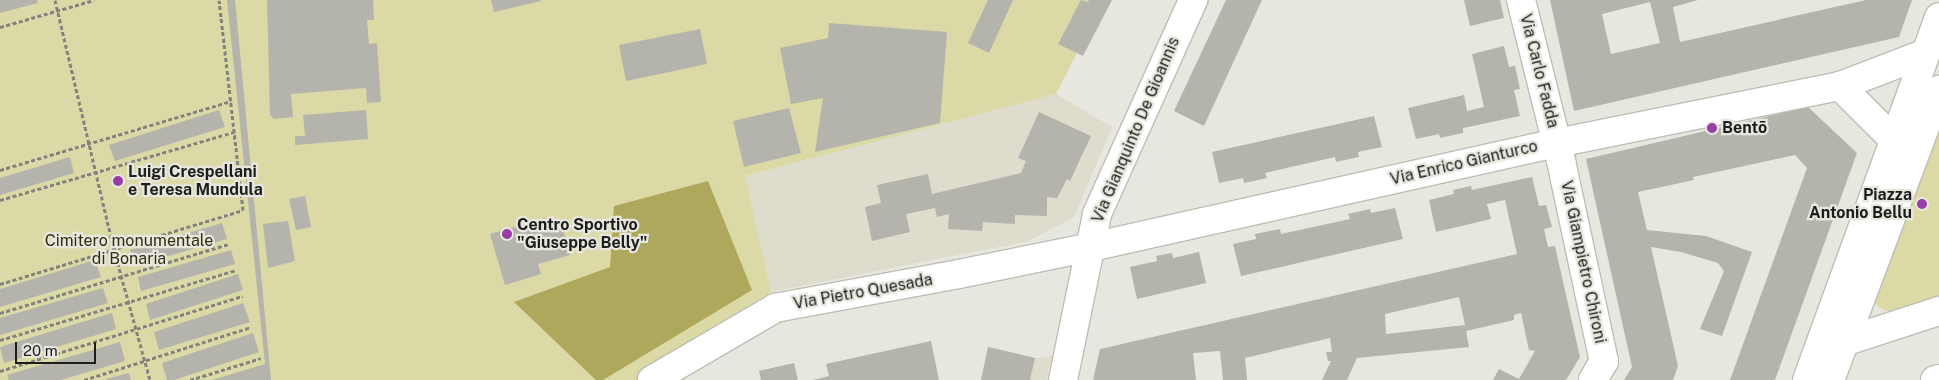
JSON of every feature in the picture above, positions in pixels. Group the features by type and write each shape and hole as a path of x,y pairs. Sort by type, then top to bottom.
{"street":[{"name":"Via Gianquinto De Gioannis","path":"1063,380 1097,214 1193,0"},
{"name":"Via Carlo Fadda","path":"1521,0 1556,143"},
{"path":"1807,380 1894,140 1932,57 1939,17"},
{"name":"Via Enrico Gianturco","path":"1090,247 1556,143 1840,86 1932,57"},
{"path":"1840,86 1894,140"},
{"path":"1830,380 1939,90"},
{"name":"Via Giampietro Chironi","path":"1556,143 1604,361 1593,380"},
{"name":"Via Pietro Quesada","path":"652,380 775,308 959,274 1090,247"},
{"path":"1818,350 1939,311"},
{"path":"1935,380 1939,379"}],"path":[{"path":"55,0 94,172 150,380"},
{"path":"0,27 94,0"},
{"path":"0,284 243,210 219,0"},
{"path":"0,170 231,101"},
{"path":"0,200 234,132"},
{"path":"0,313 228,244"},
{"path":"0,340 236,270"},
{"path":"0,371 243,296"},
{"path":"84,380 251,327"},
{"path":"190,380 261,358"}],"shaded area":[{"path":"1056,94 1112,127 1074,217 1029,241 771,292 745,176"},
{"path":"708,181 752,290 603,380 596,380 514,302 610,267 614,206"},
{"path":"988,347 1035,358 1052,356 1046,380 981,380"}],"green space":[{"name":"Centro Sportivo \"Giuseppe Belly\"","path":"0,0 1104,0 1056,94 745,176 771,292 642,370 646,380 0,380"},
{"name":"Piazza Antonio Bellu","path":"1936,122 1939,130 1939,296 1893,312 1883,310 1876,304 1873,296"}],"building":[{"path":"0,0 37,0 38,3 0,13"},
{"path":"227,0 235,0 271,380 212,380 265,364"},
{"path":"267,0 373,0 374,20 367,20 369,44 377,43 381,102 367,103 366,88 291,94 293,117 274,119 270,115"},
{"path":"491,0 541,0 541,1 494,12"},
{"path":"988,0 1013,0 989,53 968,43"},
{"path":"1081,0 1088,2 1089,0 1112,0 1083,56 1058,44"},
{"path":"1226,0 1262,0 1204,126 1174,111"},
{"path":"1464,0 1500,0 1504,18 1470,26"},
{"path":"1550,0 1698,0 1673,7 1680,42 1866,0 1912,0 1899,37 1574,111","holes":["1650,2 1660,43 1611,54 1602,14"]},
{"path":"829,23 947,32 940,123 815,152 823,98 791,104 780,48 828,38"},
{"path":"700,29 707,64 626,81 619,45"},
{"path":"1504,46 1509,67 1515,66 1520,89 1514,90 1520,116 1463,128 1463,133 1440,138 1439,134 1416,139 1408,108 1464,95 1467,111 1484,107 1472,54"},
{"path":"1808,107 1857,153 1775,380 1730,380 1807,168 1795,155 1693,177 1694,180 1638,192 1647,230 1706,236 1752,252 1722,336 1700,329 1724,271 1718,263 1681,252 1651,247 1678,366 1673,380 1624,380 1632,367 1586,159"},
{"path":"789,108 801,153 744,167 733,121"},
{"path":"219,110 225,127 115,161 109,145"},
{"path":"366,110 368,139 295,145 295,136 305,136 303,115"},
{"path":"1039,112 1091,136 1070,181 1067,179 1057,198 1047,197 1047,216 1015,215 1015,224 983,222 982,231 948,229 949,214 937,217 935,208 906,214 910,232 872,241 865,207 881,203 877,185 928,174 932,194 1021,173 1026,161 1018,158"},
{"path":"1374,116 1382,147 1358,152 1359,157 1336,162 1335,157 1265,173 1267,178 1244,183 1243,178 1219,183 1212,152"},
{"path":"70,157 74,173 0,195 0,178"},
{"path":"1532,177 1539,206 1546,205 1552,227 1544,229 1548,247 1555,246 1580,357 1566,380 1493,380 1499,369 1519,379 1535,351 1529,350 1521,313 1514,315 1514,320 1466,331 1469,347 1357,358 1347,380 1322,380 1331,361 1328,361 1326,352 1332,352 1330,338 1245,358 1247,380 1223,380 1220,351 1193,353 1196,380 1093,380 1100,349 1517,254 1505,200 1487,204 1491,219 1436,232 1429,200 1454,194 1453,190 1471,186 1472,190","holes":["1459,297 1465,325 1386,334 1385,314"]},
{"path":"305,196 311,227 296,230 289,199"},
{"path":"1395,208 1403,239 1241,276 1233,244 1256,239 1255,234 1280,229 1281,234 1350,219 1348,214 1370,209 1371,213"},
{"path":"545,218 550,233 563,229 570,255 538,264 541,274 505,285 490,234"},
{"path":"288,221 295,261 268,268 263,224"},
{"path":"222,223 227,239 134,266 130,250"},
{"path":"231,250 235,264 141,291 138,277"},
{"path":"1199,252 1206,283 1137,299 1130,267 1157,261 1156,256 1172,253 1173,258"},
{"path":"95,260 101,277 0,307 0,289"},
{"path":"238,274 243,290 150,320 146,304"},
{"path":"103,288 108,303 0,335 0,318"},
{"path":"243,303 250,322 159,350 154,332"},
{"path":"112,313 116,329 4,363 0,347"},
{"path":"253,333 259,352 174,380 167,380 162,363"},
{"path":"931,341 939,380 813,380 829,376 826,364"},
{"path":"120,342 125,361 61,380 9,380 7,375"},
{"path":"988,347 1035,358 1030,380 981,380"},
{"path":"794,363 798,380 761,380 759,371"},
{"path":"129,373 131,380 106,380 106,379"}],"place":[{"name":"Bentō","path":"1712,128"},
{"name":"Luigi Crespellani e Teresa Mundula","path":"118,181"},
{"name":"Piazza Antonio Bellu","path":"1922,204"},
{"name":"Centro Sportivo \"Giuseppe Belly\"","path":"507,234"}],"park label":[{"name":"Cimitero monumentale di Bonaria","path":"129,250"}]}
